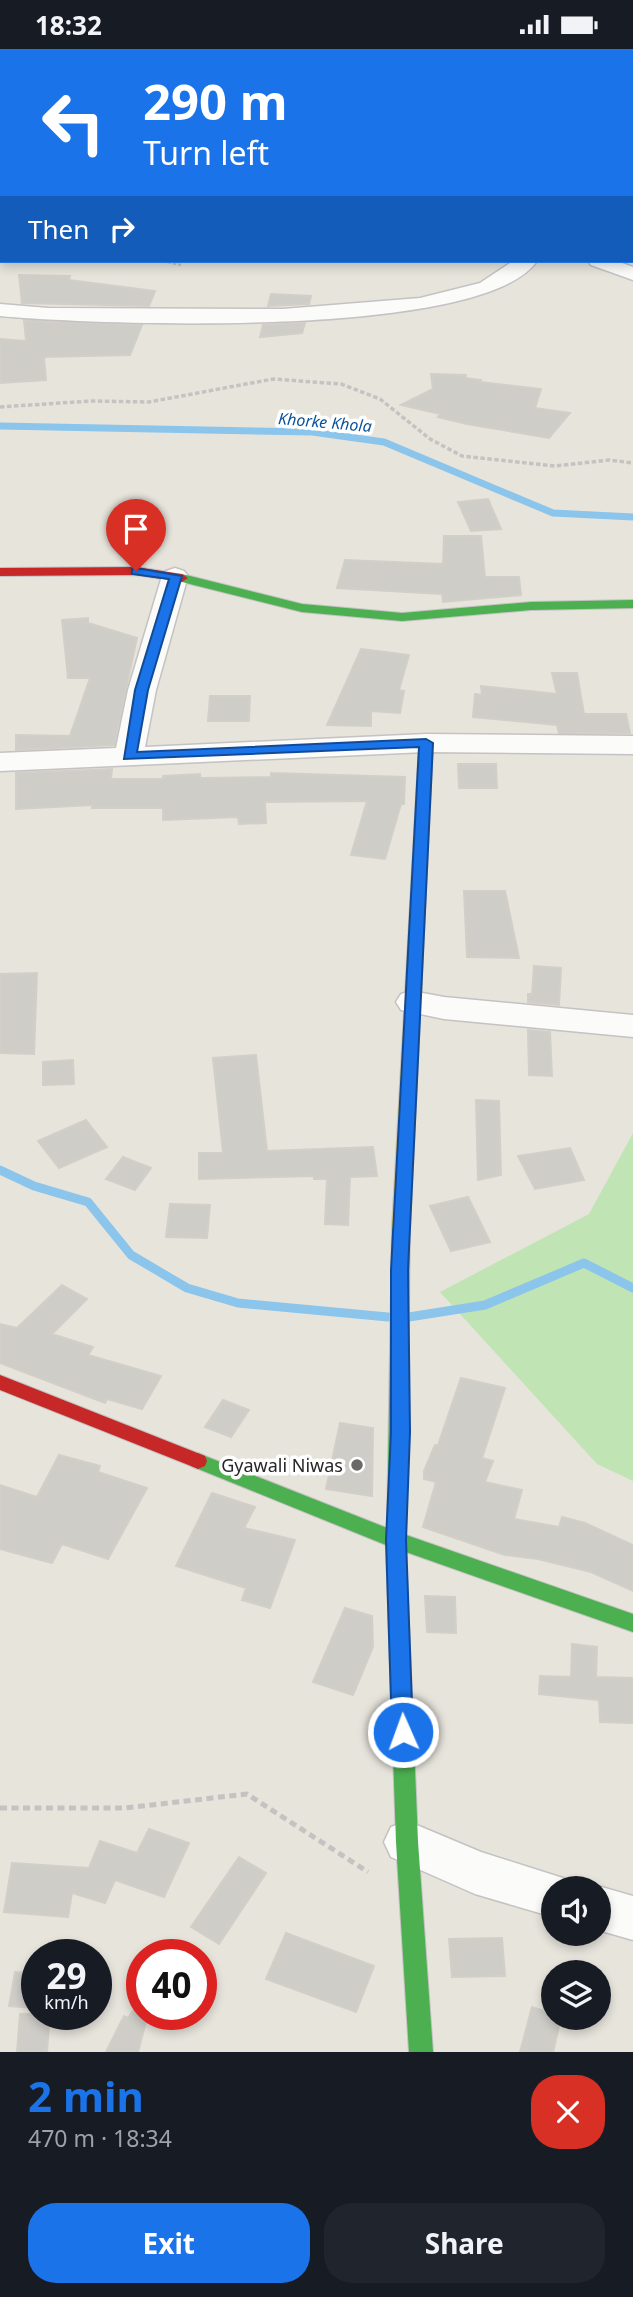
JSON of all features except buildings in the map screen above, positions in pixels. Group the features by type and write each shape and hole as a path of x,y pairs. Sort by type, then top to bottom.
{"street":[{"path":"0,310 48,314 283,315 419,304 488,287 524,263"},
{"path":"603,263 633,274"},
{"path":"0,572 136,571 176,576 302,608 402,617 531,606 633,604"},
{"path":"129,757 142,690 176,576"},
{"path":"421,2052 407,1842 396,1540 401,1407 399,1270 426,743"},
{"path":"0,762 426,743 633,745"},
{"path":"412,1002 444,1008 633,1026"},
{"path":"0,1382 396,1540 633,1623"},
{"path":"407,1842 475,1872 541,1891"},
{"path":"611,1912 633,1919"}],"path":[{"path":"172,263 181,265"},
{"path":"0,407 91,401 149,402 273,379 341,384 380,399 429,439 462,456 555,465 609,460 633,463"},
{"path":"0,1808 125,1808 247,1794 373,1875 407,1842"}],"green space":[{"path":"633,1133 633,1481 597,1464 440,1292 589,1214"}],"waterway":[{"name":"Khorke Khola","path":"0,426 312,432 384,442 553,513 633,517"},
{"path":"0,1170 34,1186 88,1202 131,1255 187,1288 238,1303 388,1317"},
{"path":"409,1317 485,1305 584,1263 633,1288"}],"traffic: fast":[{"path":"182,578 302,608 402,617 531,606 633,604"},
{"path":"401,1228 396,1540 407,1842 421,2052"},
{"path":"198,1461 396,1540 633,1623"}],"traffic: slow":[{"path":"401,1228 426,743"}],"traffic: jam":[{"path":"0,572 136,571 182,578"},
{"path":"0,1382 198,1461"}],"place":[{"name":"Gyawali Niwas","path":"357,1465"}],"route":[{"path":"136,571 176,576 142,690 129,757 426,743 399,1270 402,1318 396,1540 403,1732"}]}
